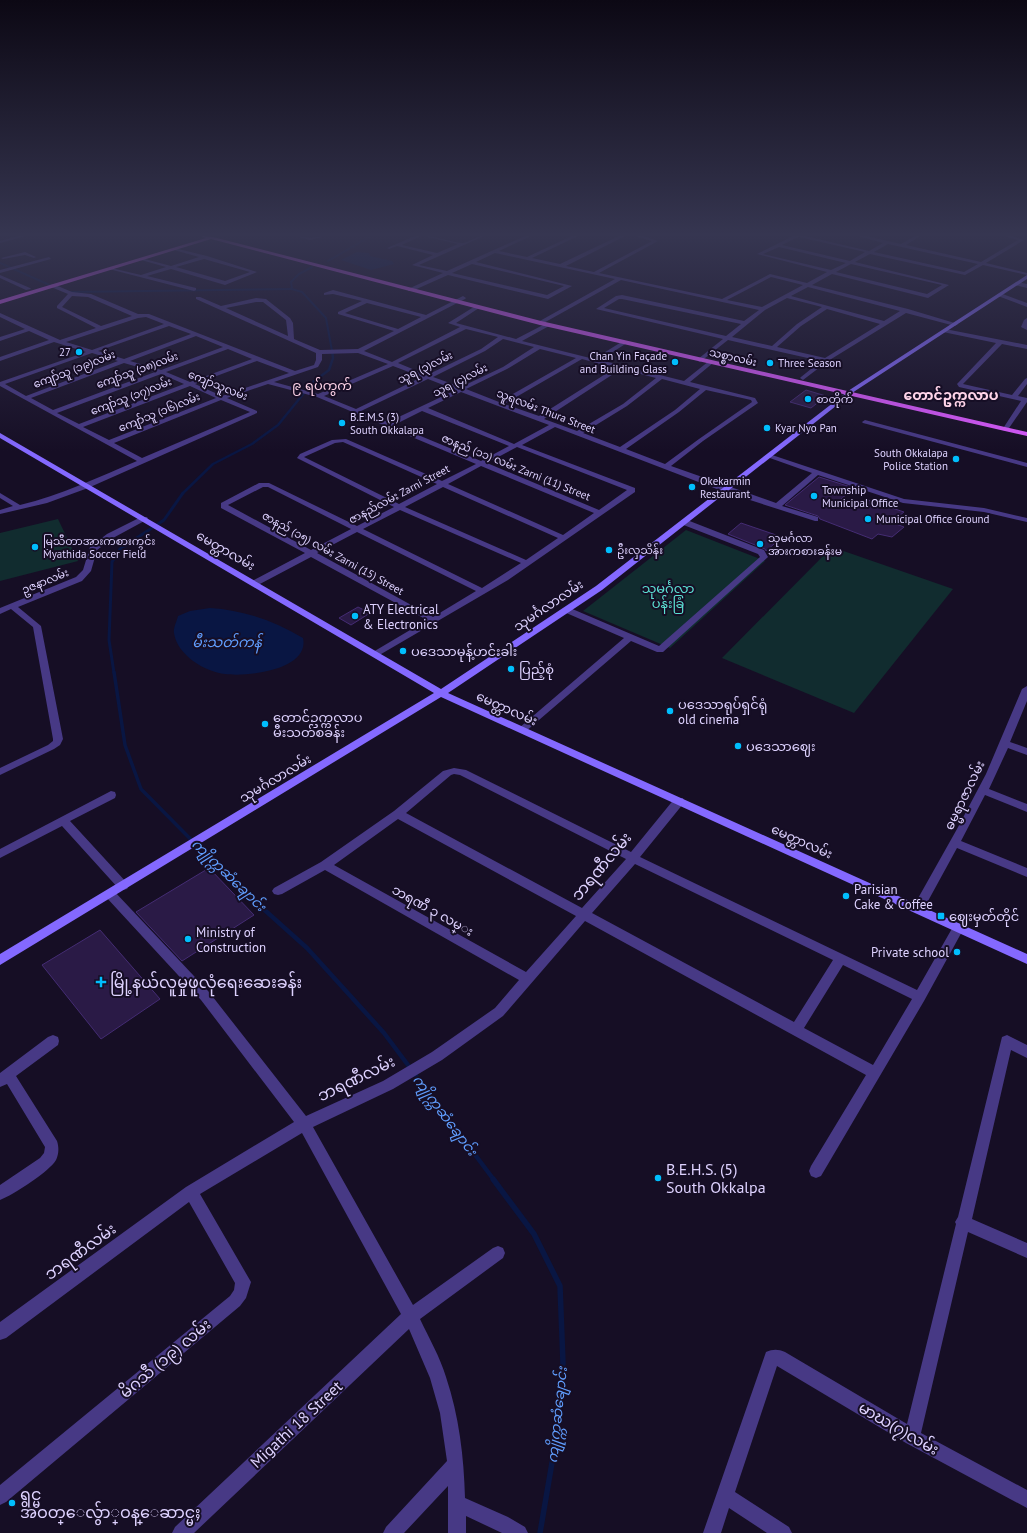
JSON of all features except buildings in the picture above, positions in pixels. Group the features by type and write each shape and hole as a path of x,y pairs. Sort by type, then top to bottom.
{"main road":[{"name":"သစ္စာလမ်း","path":"479,308 540,323 547,322 703,358 711,362 1007,427 1027,434"},
{"name":"သစ္စာလမ်း","path":"496,308 625,342 803,378 850,392"},
{"name":"သုမင်္ဂလာလမ်း","path":"0,960 441,693 566,610 599,588 850,392 981,308"},
{"name":"သစ္စာလမ်း","path":"1007,427 1027,428"},
{"name":"မေတ္တာလမ်း","path":"0,435 441,693 1027,959"}],"street":[{"path":"60,308 100,328"},
{"path":"118,308 137,316"},
{"path":"221,308 292,338 319,352"},
{"path":"274,308 288,319 292,338"},
{"path":"353,308 340,314 400,331"},
{"path":"392,308 427,317"},
{"name":"သူရလမ်း Thura Street","path":"319,352 359,351 445,308"},
{"path":"476,308 451,323 580,358 755,401 755,403 701,440 666,467"},
{"path":"517,341 571,308"},
{"path":"601,308 599,309 826,360"},
{"path":"672,308 745,323"},
{"path":"756,308 763,309"},
{"path":"773,348 799,325 824,308"},
{"path":"831,308 884,323"},
{"path":"896,308 955,324"},
{"path":"703,358 763,309"},
{"path":"803,378 826,360 906,310"},
{"name":"ကျော်သူလမ်း","path":"0,315 56,341 161,372 255,412 85,486 44,501 0,512"},
{"path":"0,359 137,316 147,315 294,373"},
{"path":"0,321 7,319"},
{"path":"1027,320 1024,325 1024,327 1027,328"},
{"path":"0,384 169,324"},
{"path":"316,395 392,364 465,327"},
{"path":"0,339 29,329"},
{"path":"945,331 1027,347"},
{"name":"ကျော်သူ (၁၉)လမ်း","path":"26,398 196,334"},
{"name":"သူရ (၃)လမ်း","path":"355,412 483,350 502,337"},
{"path":"595,361 625,342"},
{"path":"1000,342 960,384 961,386 1026,400 1007,427"},
{"name":"ကျော်သူ (၁၈)လမ်း","path":"53,412 228,347"},
{"name":"သူရ (၄)လမ်း","path":"388,426 505,368 539,347"},
{"name":"သူရလမ်း Thura Street","path":"359,351 725,490 815,519"},
{"name":"ကျော်သူ (၁၆)လမ်း","path":"108,443 221,398 316,366 319,360 319,352"},
{"name":"ကျော်သူ (၁၇)လမ်း","path":"79,426 259,358"},
{"path":"499,404 580,358"},
{"path":"685,383 711,362"},
{"path":"539,419 620,367"},
{"path":"577,434 625,405 661,377"},
{"path":"1014,397 1027,380"},
{"name":"ဇာနည် (၁၁) လမ်း Zarni (11) Street","path":"266,382 316,395 600,513"},
{"path":"0,384 142,461"},
{"path":"620,450 677,410 705,388"},
{"path":"376,654 527,563 632,490 515,446 424,409"},
{"path":"865,422 1027,465"},
{"name":"ဇာနည်လမ်း Zarni Street","path":"255,583 554,425"},
{"path":"527,563 400,507 300,458 302,455 338,440 344,440 564,538"},
{"path":"769,456 903,501 984,510 1027,520"},
{"path":"776,507 817,472"},
{"name":"ဇာနည် (၁၅) လမ်း Zarni (15) Street","path":"358,529 266,485 225,503 224,506 433,620"},
{"path":"0,495 19,507"},
{"name":"ဥဇနာလမ်း","path":"0,611 79,579 87,571 93,549 110,536 144,519"},
{"path":"566,610 660,650 764,557 764,554 761,552 684,522"},
{"path":"358,529 482,591"},
{"path":"0,772 51,747 57,743 58,740 38,626 12,606"},
{"path":"522,730 630,637"},
{"name":"ဓမ္မရာဇာလမ်း","path":"918,909 955,843 982,790 1025,701 1027,689"},
{"path":"1004,744 1027,752"},
{"path":"278,891 325,865 398,814 447,773 454,771 462,772 633,858 920,997"},
{"path":"982,790 1027,808"},
{"path":"0,854 111,795"},
{"name":"ဘရဏီလမ်း","path":"0,1332 191,1192 304,1124 388,1085 437,1056 499,1012 633,858 679,801"},
{"path":"398,814 583,916 874,1072"},
{"path":"63,820 123,886"},
{"path":"955,843 1027,873"},
{"name":"ဘရဏီ ၃ လမ္း","path":"325,865 528,979"},
{"path":"110,894 205,996 304,1124 411,1316 438,1377 448,1413 456,1464 457,1533"},
{"path":"816,1171 920,997 958,928"},
{"path":"796,1030 840,958"},
{"path":"0,1193 46,1163 51,1155 52,1146 4,1079 53,1041"},
{"path":"912,1437 962,1222 1007,1041 1027,1052"},
{"name":"မိဂသီ (၁၉) လမ်း","path":"0,1496 235,1301 241,1293 243,1282 191,1192"},
{"path":"962,1222 1027,1251"},
{"name":"Migathi 18 Street","path":"181,1533 411,1316 498,1253"},
{"name":"မာဃ(၇)လမ်း","path":"726,1496 772,1358 779,1358 912,1437 1027,1499"},
{"path":"392,1533 456,1464"},
{"path":"712,1533 726,1496 783,1533"},
{"path":"457,1503 502,1523 519,1533"}],"green space":[{"name":"မြသီတာအားကစားကွင်း Myathida Soccer Field","path":"58,519 78,561 0,581 0,533"},
{"name":"သုမင်္ဂလာ ပန်းခြံ","path":"686,530 765,561 670,648 583,611"},
{"path":"832,547 953,589 854,713 722,658"}],"water":[{"name":"မီးသတ်ကန်","path":"210,608 247,614 281,626 303,638 303,649 297,658 287,664 262,672 235,675 217,673 209,670 193,661 186,655 176,641 174,631 178,616 190,611"}],"waterway":[{"name":"ကျိုက္ကဆံချောင်း","path":"316,308 326,318 332,351"},
{"name":"ကျိုက္ကဆံချောင်း","path":"183,493 213,464 252,444 278,425 313,382 329,370 333,358 332,350"},
{"name":"ကျိုက္ကဆံချောင်း","path":"114,673 109,640 112,562 120,549 164,520 183,493"},
{"name":"ကျိုက္ကဆံချောင်း","path":"114,672 125,745 141,789 226,875 251,898"},
{"name":"ကျိုက္ကဆံချောင်း","path":"250,897 307,948 384,1033 494,1180"},
{"name":"ကျိုက္ကဆံချောင်း","path":"493,1179 534,1234 560,1286 563,1363 554,1451 540,1533"}],"place":[{"name":"27","path":"79,352"},
{"name":"Chan Yin Façade and Building Glass","path":"675,362"},
{"name":"Three Season","path":"770,363"},
{"name":"စာတိုက်","path":"808,399"},
{"name":"B.E.M.S (3) South Okkalapa","path":"342,423"},
{"name":"Kyar Nyo Pan","path":"767,428"},
{"name":"South Okkalapa Police Station","path":"956,459"},
{"name":"Okekarmin Restaurant","path":"692,487"},
{"name":"Township Municipal Office","path":"814,496"},
{"name":"Municipal Office Ground","path":"868,519"},
{"name":"သုမင်္ဂလာ အားကစားခန်းမ","path":"760,544"},
{"name":"မြသီတာအားကစားကွင်း Myathida Soccer Field","path":"35,547"},
{"name":"ဦးလှသိန်း","path":"609,550"},
{"name":"ATY Electrical & Electronics","path":"355,616"},
{"name":"ပဒေသာမုန့်ဟင်းခါး","path":"403,651"},
{"name":"ပြည့်စုံ","path":"511,669"},
{"name":"ပဒေသာရုပ်ရှင်ရုံ old cinema","path":"670,711"},
{"name":"တောင်ဥက္ကလာပ မီးသတ်စခန်း","path":"265,724"},
{"name":"ပဒေသာဈေး","path":"738,746"},
{"name":"Parisian Cake & Coffee","path":"846,896"},
{"name":"ဈေးမှတ်တိုင်","path":"941,916"},
{"name":"Ministry of Construction","path":"188,939"},
{"name":"Private school","path":"957,952"},
{"name":"မြို့နယ်လူမှုဖူလုံရေးဆေးခန်း","path":"101,982"},
{"name":"B.E.H.S. (5) South Okkalpa","path":"658,1178"},
{"name":"ရွင္မ အဝတ္ေလွ်ာ္ဝန္ေဆာင္မႈ","path":"12,1503"}],"district":[{"name":"၉ ရပ်ကွက်","path":"322,385"},
{"name":"တောင်ဥက္ကလာပ","path":"951,395"}]}
